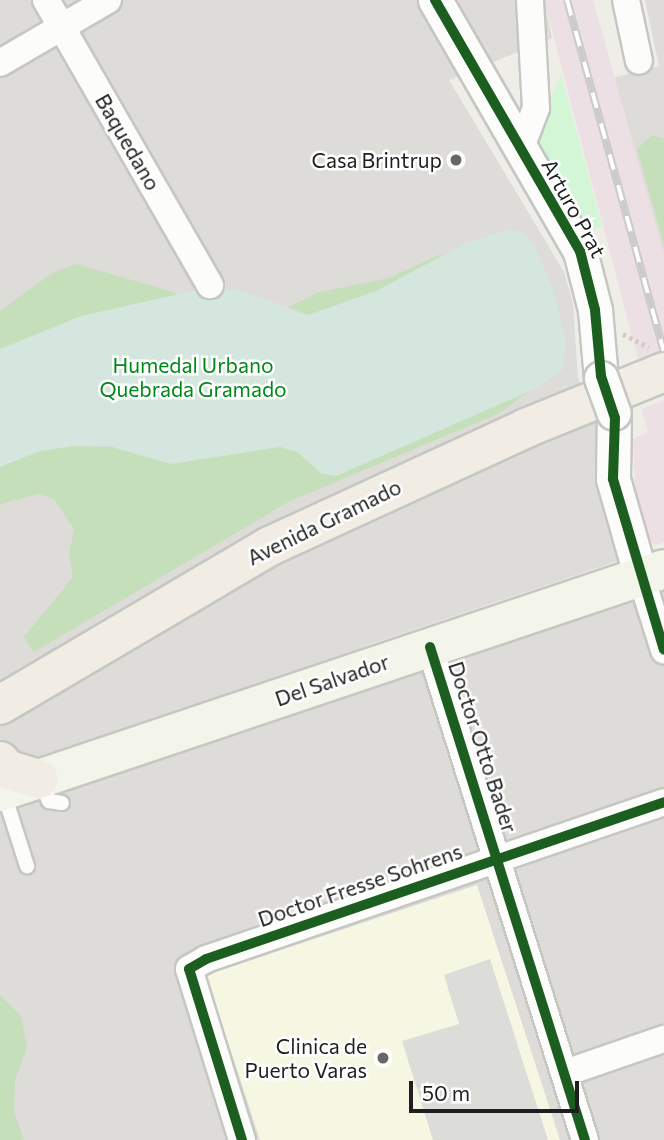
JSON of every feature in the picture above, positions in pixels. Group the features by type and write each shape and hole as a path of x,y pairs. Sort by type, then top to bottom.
{"main road":[{"name":"Avenida Gramado","path":"0,705 313,525 526,428 664,372"},
{"name":"Del Salvador","path":"1,781 6,769 51,791 124,760 430,647 652,573"}],"street":[{"name":"Baquedano","path":"46,0 210,285"},
{"path":"0,63 108,0"},
{"name":"Arturo Prat","path":"435,0 580,251 596,310 601,379 614,414 613,479 652,573"},
{"path":"520,150 536,108 530,0"},
{"path":"626,0 639,61"},
{"path":"652,573 664,650"},
{"name":"Doctor Otto Bader","path":"430,647 499,858 585,1140"},
{"name":"Doctor Fresse Sohrens","path":"242,1140 189,970 206,959 664,802"},
{"path":"565,1073 664,1039"}],"lane":[{"path":"1,781 27,866"}],"shaded area":[{"path":"0,0 544,0 552,38 449,80 564,272 573,303 578,378 596,422 596,487 618,561 368,645 0,787"},
{"path":"544,0 593,0 664,254 664,349 638,359"},
{"path":"645,0 664,0 664,254 613,78 659,66"},
{"path":"664,400 664,542 657,545 651,542 635,487 633,439 648,432 642,409"},
{"path":"664,584 664,1140 0,1140 0,813"},
{"name":"Clinica de Puerto Varas","path":"477,885 560,1140 260,1140 206,975"},
{"path":"490,959 548,1140 433,1140 402,1041 459,1024 444,975"}],"green space":[{"path":"561,74 602,226 583,234 530,146"},
{"path":"652,135 664,139 664,245 637,149"},
{"name":"Humedal Urbano Quebrada Gramado","path":"510,229 524,232 535,246 553,289 566,341 562,371 537,388 336,476 322,474 297,452 280,447 171,464 112,447 75,446 40,451 0,467 0,349 81,316 210,287 240,290 308,315 376,291 466,243"},
{"name":"Humedal Urbano Quebrada Gramado","path":"472,251 535,377 527,393 498,414 290,501 34,652 24,637 73,577 69,555 74,529 54,499 39,494 0,504 0,311 52,273 76,264 170,291 194,303 285,309 320,292 389,278 439,255"},
{"path":"0,995 21,1016 27,1047 15,1081 14,1111 24,1140 0,1140"}],"railway":[{"path":"567,0 664,351"}],"cycle path":[{"path":"435,0 580,251 595,310 601,376 615,418 613,479 664,650"},
{"path":"430,647 585,1140"},
{"path":"242,1140 189,969 206,959 664,802"}],"place":[{"name":"Casa Brintrup","path":"456,160"},
{"name":"Clinica de Puerto Varas","path":"383,1058"}]}
